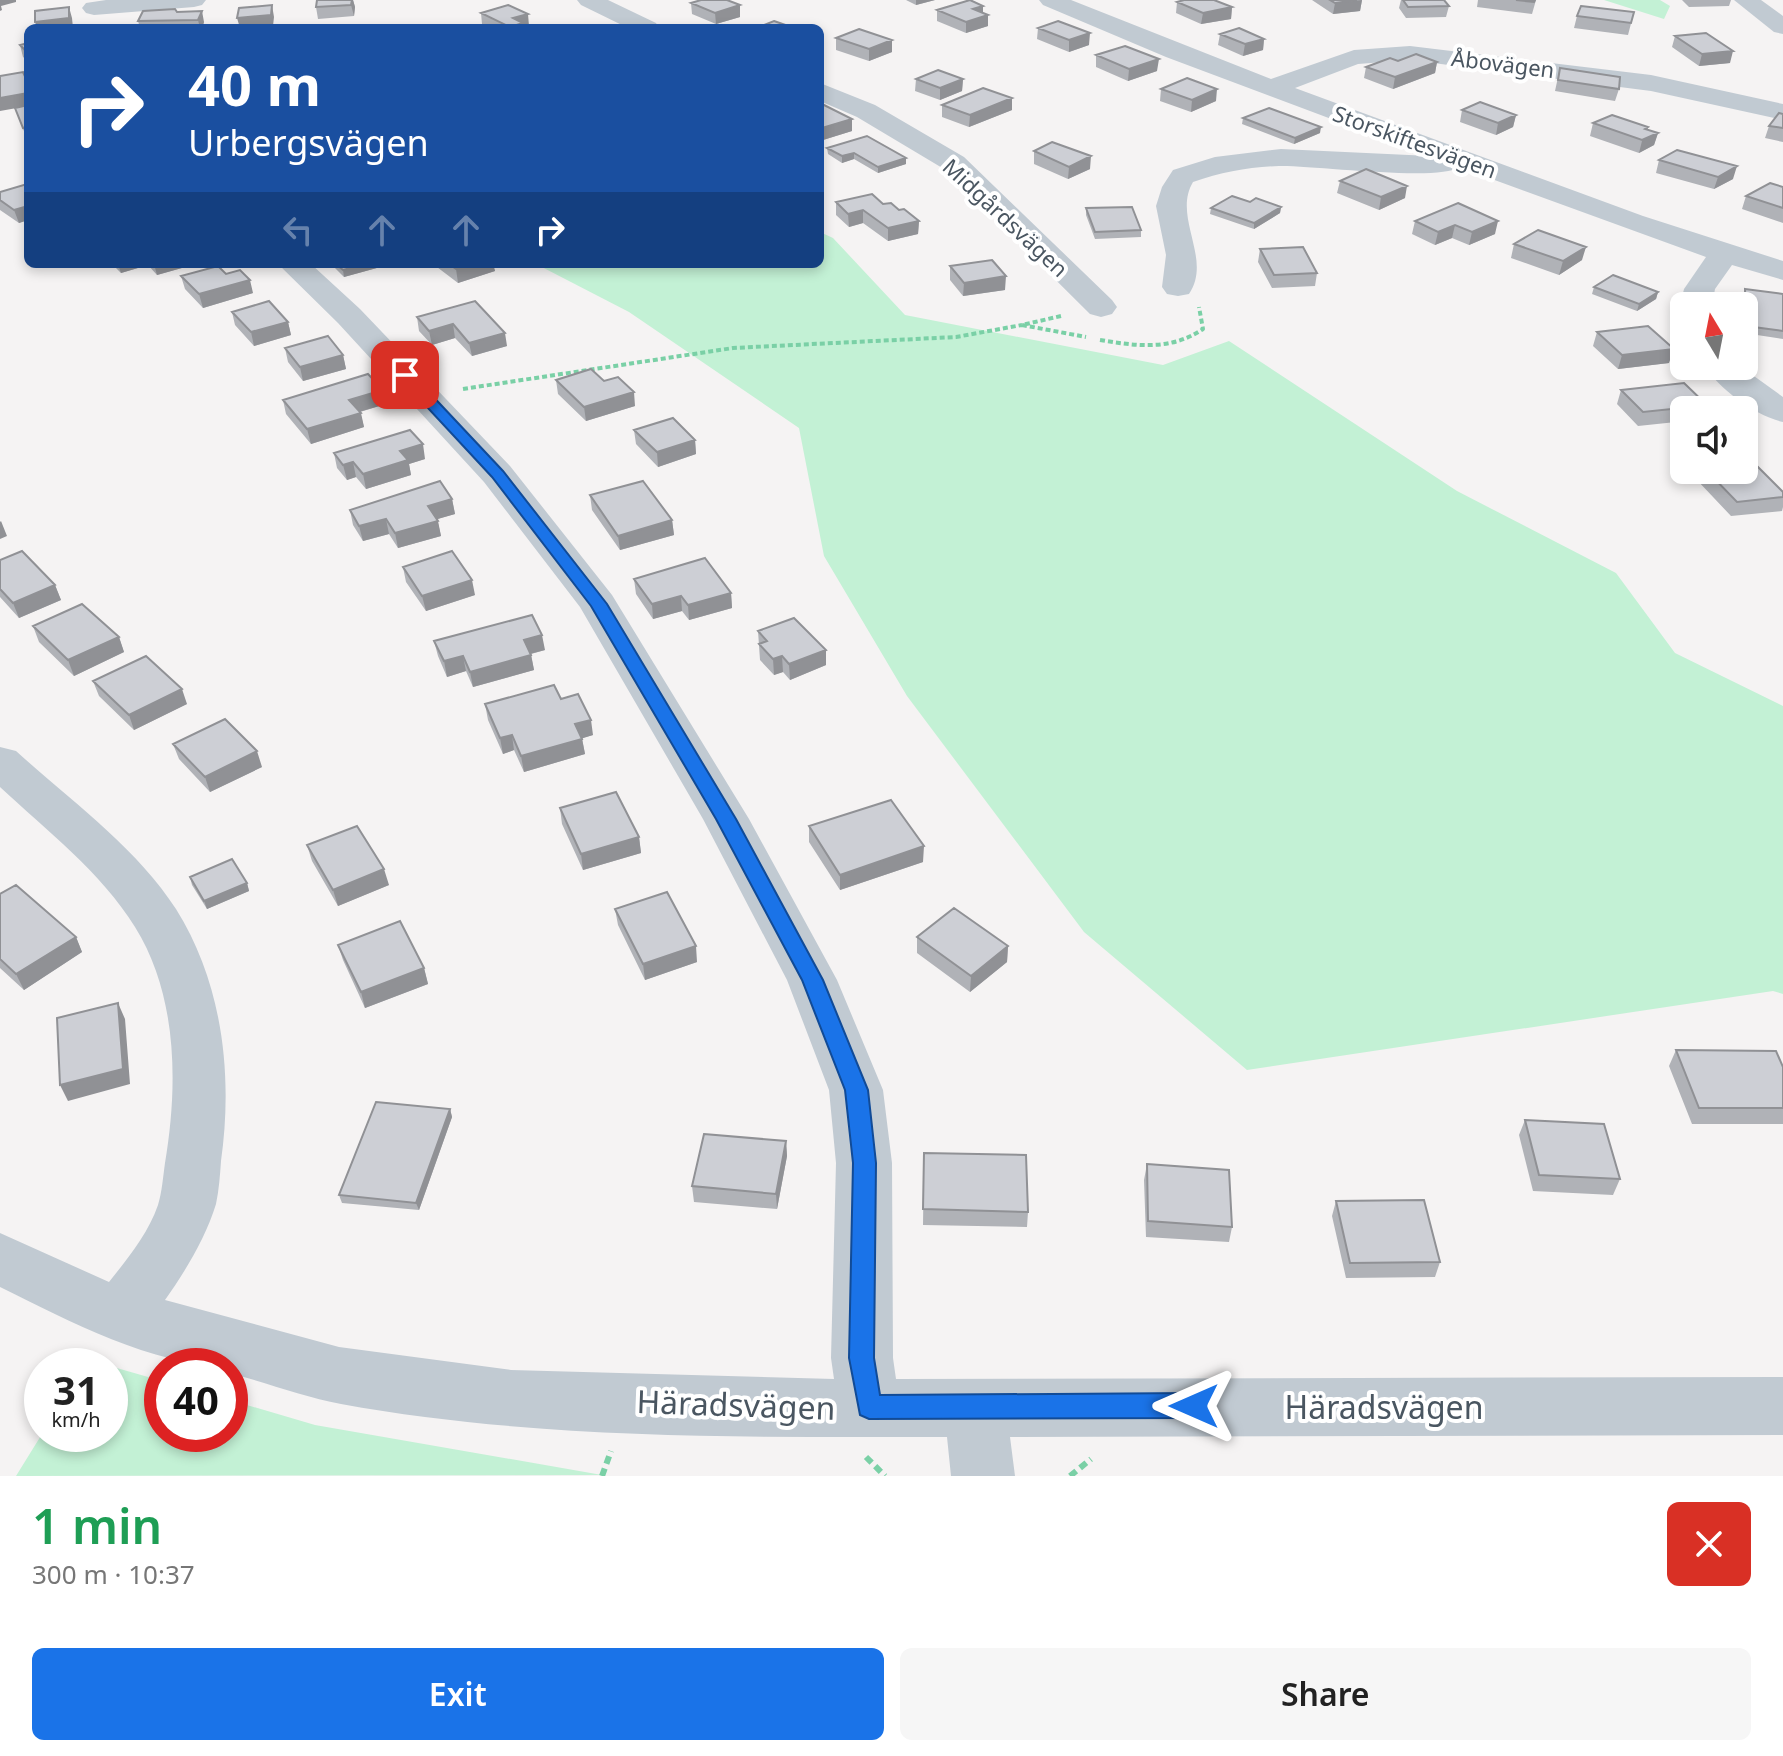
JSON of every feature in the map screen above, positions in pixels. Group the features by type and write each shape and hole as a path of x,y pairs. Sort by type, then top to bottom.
{"street":[{"path":"93,12 194,0"},
{"path":"589,0 639,24"},
{"name":"Storskiftesvägen","path":"1051,0 1473,162 1723,254 1783,271"},
{"path":"1746,0 1783,27"},
{"name":"Åbovägen","path":"1273,87 1354,57 1410,53 1651,83 1783,112"},
{"name":"Midgårdsvägen","path":"824,93 866,111 954,163 1101,307"},
{"path":"1178,287 1181,254 1170,211 1172,196 1183,176 1226,162 1283,155 1386,163 1473,162"},
{"path":"1698,292 1700,282 1719,264 1723,254"},
{"path":"297,268 349,316 497,474 598,604 726,819 812,980 856,1090 864,1163 862,1358 869,1407"},
{"path":"1735,380 1783,412"},
{"path":"0,762 112,864 157,920 183,980 195,1029 200,1069 199,1125 187,1204 162,1258 119,1315"},
{"name":"Häradsvägen","path":"0,1259 119,1315 339,1375 511,1399 869,1407 1783,1406"},
{"path":"975,1407 983,1476"}],"path":[{"path":"423,395 733,348 956,337 1022,325"},
{"path":"602,1476 614,1443"}],"green space":[{"path":"1604,0 1660,0 1670,6 1664,19"},
{"path":"824,234 833,238 905,315 1163,365 1229,341 1457,491 1616,573 1675,653 1783,706 1783,994 1773,991 1247,1070 1084,932 907,696 824,556 799,428 629,312 544,268 824,268"},
{"path":"128,1371 144,1376 144,1452 248,1452 248,1405 315,1425 602,1475 16,1476 31,1452 128,1452"}],"building":[{"path":"317,0 352,0 351,5 316,7"},
{"path":"727,0 740,5 715,13 691,3"},
{"path":"970,0 983,6 973,9 988,15 966,22 937,10"},
{"path":"1214,0 1232,7 1203,13 1177,2"},
{"path":"1330,0 1357,0 1335,3"},
{"path":"1403,0 1444,0 1449,6 1408,7"},
{"path":"272,5 271,15 237,18 239,8"},
{"path":"508,5 528,14 513,18 523,23 504,24 481,13"},
{"path":"1581,6 1634,12 1631,23 1577,16"},
{"path":"69,7 69,18 35,22 35,11"},
{"path":"175,9 177,12 202,11 198,20 138,21 143,11"},
{"path":"1058,21 1090,33 1069,40 1038,28"},
{"path":"1239,28 1264,39 1245,44 1220,34"},
{"path":"859,29 892,40 869,49 836,38"},
{"path":"1706,33 1733,51 1702,54 1675,36"},
{"path":"1125,46 1159,59 1129,69 1096,55"},
{"path":"1416,54 1437,62 1395,77 1366,67 1390,58 1398,61"},
{"path":"1560,68 1620,77 1619,89 1558,80"},
{"path":"938,70 963,79 940,88 916,79"},
{"path":"23,72 24,94 0,98 0,76"},
{"path":"1187,78 1217,89 1192,100 1161,89"},
{"path":"983,88 1012,98 970,115 942,105"},
{"path":"1480,102 1516,115 1498,123 1462,110"},
{"path":"824,105 852,119 824,127"},
{"path":"24,106 24,128 23,128 15,108"},
{"path":"1269,108 1321,127 1295,138 1243,118"},
{"path":"1779,113 1783,114 1783,128 1769,126"},
{"path":"1612,115 1658,133 1642,140 1593,123"},
{"path":"867,136 906,158 878,167 854,153 842,156 827,148"},
{"path":"1052,142 1091,156 1069,167 1034,151"},
{"path":"1677,150 1737,166 1718,177 1659,160"},
{"path":"1366,169 1407,186 1381,197 1340,181"},
{"path":"1770,183 1783,187 1783,208 1746,196"},
{"path":"24,185 24,207 14,210 0,200 0,192"},
{"path":"872,194 883,204 891,203 899,210 904,209 919,221 888,228 863,210 848,214 836,202"},
{"path":"1232,196 1250,202 1256,198 1281,207 1254,223 1211,208"},
{"path":"1458,203 1498,221 1472,232 1455,225 1438,232 1415,221"},
{"path":"1132,207 1141,230 1095,232 1086,208"},
{"path":"1538,230 1586,247 1563,261 1514,244"},
{"path":"1303,247 1317,273 1274,275 1260,249"},
{"path":"992,260 1006,276 964,283 950,266"},
{"path":"220,268 226,274 240,270 250,280 199,294 181,276"},
{"path":"1613,275 1658,292 1639,304 1594,287"},
{"path":"1745,289 1783,294 1783,331 1758,328 1758,292 1745,292"},
{"path":"269,301 288,322 251,332 232,312"},
{"path":"475,301 505,333 469,343 453,324 429,331 417,317"},
{"path":"1648,326 1670,345 1670,349 1622,355 1597,332"},
{"path":"328,336 343,355 300,367 285,348"},
{"path":"591,369 604,381 618,377 634,392 584,407 556,380"},
{"path":"368,374 383,390 349,400 361,413 307,429 283,400"},
{"path":"1684,383 1697,396 1670,396 1670,409 1643,412 1621,390"},
{"path":"673,418 695,440 657,452 634,430"},
{"path":"410,430 423,444 400,451 408,460 363,474 353,462 343,465 334,453"},
{"path":"1758,467 1783,492 1783,497 1737,502 1720,484 1758,484"},
{"path":"440,481 452,499 428,506 438,521 395,533 386,519 359,526 350,510"},
{"path":"643,481 672,520 618,536 590,495"},
{"path":"22,551 55,585 13,603 0,589 0,560"},
{"path":"452,551 472,580 422,596 403,567"},
{"path":"705,558 731,593 688,605 681,596 652,604 634,579"},
{"path":"82,604 119,637 68,660 33,626"},
{"path":"532,615 542,635 524,640 531,655 470,672 463,656 444,661 434,641"},
{"path":"794,618 826,650 789,664 782,656 773,659 759,644 767,641 758,631"},
{"path":"146,656 182,689 129,715 93,681"},
{"path":"554,685 561,699 578,694 591,720 575,724 582,739 521,756 512,735 500,738 485,704"},
{"path":"225,719 257,751 205,777 173,744"},
{"path":"616,792 639,837 581,854 560,808"},
{"path":"891,800 924,846 840,875 809,826"},
{"path":"357,826 384,869 333,890 307,845"},
{"path":"232,859 247,883 204,901 190,877"},
{"path":"16,885 76,937 16,974 0,959 0,894"},
{"path":"667,892 696,946 643,964 615,909"},
{"path":"954,908 1008,946 971,976 917,937"},
{"path":"400,921 424,968 361,992 338,945"},
{"path":"118,1003 123,1069 60,1085 57,1018"},
{"path":"1676,1050 1776,1051 1783,1067 1783,1108 1699,1108"},
{"path":"376,1102 450,1109 416,1203 339,1195"},
{"path":"1525,1120 1604,1124 1620,1179 1539,1175"},
{"path":"704,1134 786,1141 776,1194 692,1186"},
{"path":"924,1153 1026,1155 1028,1212 923,1209"},
{"path":"1147,1164 1229,1170 1232,1227 1148,1221"},
{"path":"1424,1200 1440,1262 1350,1263 1336,1201"}],"route":[{"path":"405,375 497,474 598,604 726,819 812,980 856,1090 864,1163 862,1358 869,1407 1194,1406"}]}
